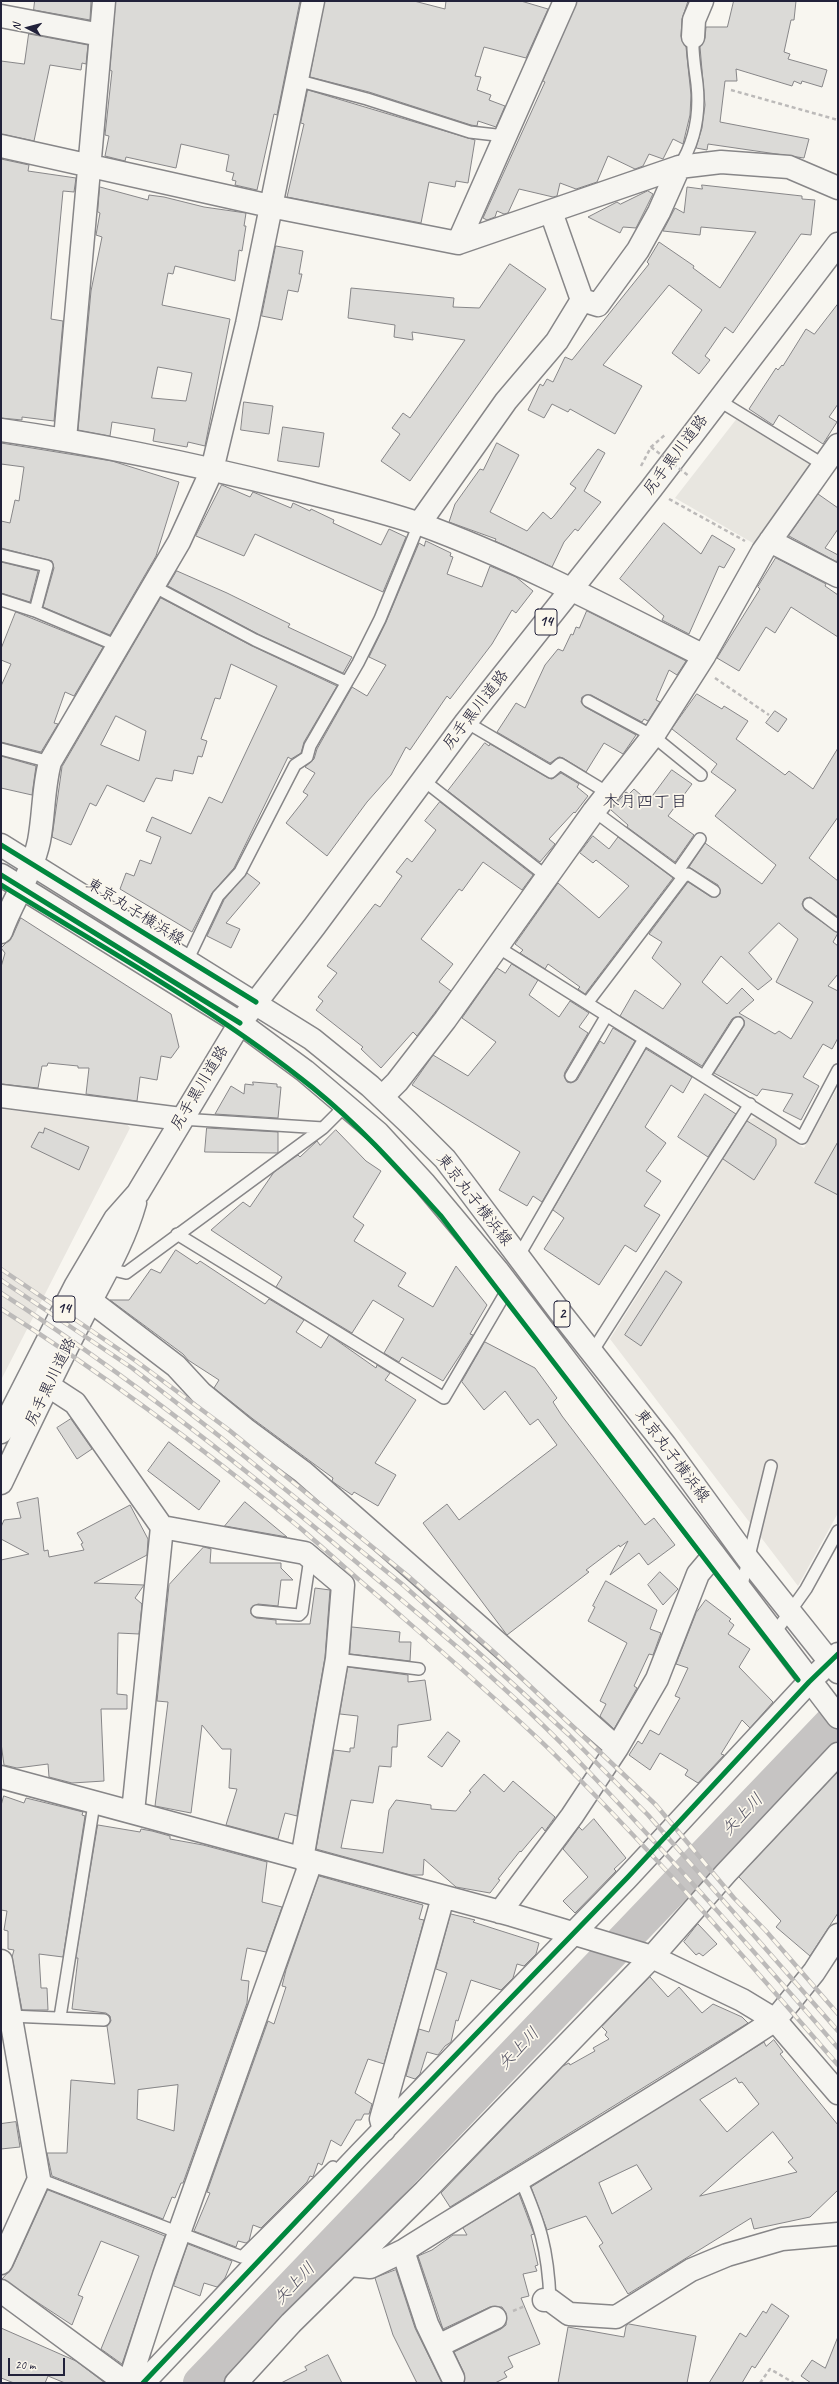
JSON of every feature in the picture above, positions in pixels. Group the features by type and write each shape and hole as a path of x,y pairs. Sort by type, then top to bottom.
{"street":[{"path":"65,439 104,1"},
{"path":"1,932 10,908 23,888 39,842 46,778 50,762 178,542 212,470 247,324 313,1"},
{"path":"458,243 565,1"},
{"path":"693,37 694,20 702,1"},
{"path":"1,16 101,35"},
{"path":"1,146 270,206 458,243 679,167 721,162 789,167 838,188"},
{"path":"582,300 598,305 616,281 638,250 649,231 679,167"},
{"path":"550,212 582,300"},
{"name":"尻手黒川道路","path":"1,1432 76,1285 115,1219 138,1193 240,1022 314,928 466,722 651,489 838,244"},
{"path":"419,524 506,401 557,341 582,300"},
{"path":"1,430 65,439 212,470 360,506 419,524 570,590 701,661"},
{"path":"382,1097 397,1082 445,1020 546,876 594,811 653,736 701,661 767,546 838,445"},
{"path":"767,546 838,576"},
{"name":"東京丸子横浜線","path":"1,845 256,1002 332,1053 382,1097 444,1160 592,1352 748,1559 834,1663"},
{"name":"東京丸子横浜線","path":"1,875 240,1022 346,1105 378,1133 411,1168 509,1287 741,1589 812,1685 838,1717"},
{"path":"1,1096 181,1119"},
{"name":"尻手黒川道路","path":"1,1483 91,1301 109,1269 130,1222 138,1193"},
{"path":"91,1301 176,1366 201,1393 234,1420 303,1472 617,1748"},
{"path":"49,1386 75,1403 162,1527 133,1812"},
{"path":"129,2383 306,1860 337,1659 343,1584 305,1553 162,1527"},
{"path":"500,1912 572,1816 617,1748 657,1679 698,1574 714,1555"},
{"path":"143,2383 382,2125 579,1934 834,1663"},
{"path":"236,2383 726,1873 838,1754"},
{"path":"1,1777 94,1804 133,1812 500,1912 579,1934 646,1955 742,2000 775,2020 838,2093"},
{"path":"382,2125 443,1897"},
{"path":"350,2265 370,2267 403,2251 520,2178 704,2067 775,2020 814,1972 838,1935"},
{"path":"1,1961 3,1984 40,2179 1,2263"},
{"path":"547,2300 568,2314 616,2317 691,2270 727,2255 782,2239 838,2234"},
{"path":"403,2251 427,2324 453,2378"},
{"path":"1,2291 126,2383"},
{"path":"438,2346 495,2318"}],"lane":[{"path":"679,167 688,154 698,109 692,50 693,37"},
{"path":"296,80 367,99 470,132 505,136"},
{"path":"718,400 824,465"},
{"path":"188,960 218,896 240,872 295,765 307,757 310,746 380,618 419,524"},
{"path":"1,555 47,566 35,611"},
{"path":"153,586 255,640 346,682"},
{"path":"1,600 35,611 118,646"},
{"path":"588,701 653,736 701,775"},
{"path":"466,722 551,772 560,764 608,793"},
{"path":"1,749 50,762"},
{"path":"423,780 546,876"},
{"path":"594,811 680,875 688,874 714,892"},
{"path":"588,1002 680,875 700,839"},
{"path":"809,904 838,926"},
{"path":"496,946 588,1002 802,1138 838,1070"},
{"path":"571,1076 607,1014"},
{"path":"704,1076 738,1023"},
{"path":"518,1257 644,1039"},
{"path":"592,1352 750,1104"},
{"path":"109,1269 126,1273 323,1128 346,1105"},
{"path":"181,1119 323,1128"},
{"path":"177,1234 444,1398 509,1287"},
{"path":"741,1589 771,1466"},
{"path":"774,1634 806,1589 838,1531"},
{"path":"257,1611 299,1615 302,1612 310,1558"},
{"path":"337,1659 419,1669"},
{"path":"60,2017 94,1804"},
{"path":"10,2016 104,2020"},
{"path":"40,2179 242,2257 382,2125"},
{"path":"520,2178 545,2243 548,2264 547,2300"}],"path":[{"path":"732,90 838,120"},
{"path":"638,470 651,447 669,429"},
{"path":"651,447 689,476"},
{"path":"651,489 767,546"},
{"path":"701,661 769,715"},
{"path":"495,2318 547,2300"},
{"path":"760,2383 770,2369 794,2383"}],"shaded area":[{"path":"738,417 816,465 758,546 675,498"},
{"path":"838,1087 838,1513 798,1586 610,1339 748,1120 757,1117 804,1148"},
{"path":"1,1109 125,1122 130,1128 1,1380"}],"building":[{"path":"35,1 91,1 90,20 34,10"},
{"path":"116,1 300,1 277,115 274,114 257,190 235,185 236,181 232,180 234,173 226,171 229,155 181,144 176,168 126,157 125,161 105,156 109,136 105,135 112,71 110,70"},
{"path":"325,1 414,1 445,9 446,1 521,1 548,9 526,58 484,47 475,76 481,77 477,90 491,95 489,100 505,106 496,127 478,121 477,126 471,125 369,92 310,77"},
{"path":"577,1 688,1 682,19 681,36 686,47 691,95 690,115 683,144 673,139 663,159 649,154 643,166 635,169 608,156 597,182 576,189 560,183 557,196 553,197 519,189 508,213 504,214 497,211 495,217 487,220 483,218 545,82 543,81"},
{"path":"734,1 796,1 794,20 791,20 784,52 790,54 788,59 827,70 822,87 802,81 801,84 794,81 792,86 736,69 737,81 725,81 720,122 809,139 804,158 708,144 707,150 696,148 702,128 705,105 700,47 705,38 706,27 727,27"},
{"path":"29,34 88,45 86,64 82,63 81,70 50,65 34,141 1,134 1,61 24,64"},
{"path":"308,90 475,140 468,183 456,181 455,187 429,182 421,223 287,197 304,124 301,123"},
{"path":"1,159 29,165 28,171 76,178 74,192 63,191 51,319 63,321 54,421 22,417 22,420 1,418"},
{"path":"702,185 802,196 802,199 815,200 811,235 801,234 733,333 725,327 705,356 710,360 699,374 672,353 702,310 669,285 603,365 642,386 615,434 570,409 568,412 552,404 544,418 528,410 540,384 543,386 547,379 553,382 565,357 572,360 649,264 647,262 659,242 694,266 693,268 720,288 756,232 701,227 700,235 663,231 675,208 684,213 687,187 702,189"},
{"path":"100,187 148,200 149,195 164,197 204,207 246,213 244,226 246,226 242,251 239,250 235,281 175,266 173,274 168,273 162,305 230,319 205,446 188,442 187,447 153,441 155,429 112,422 110,436 78,430 91,291 102,237 96,235 100,213 98,212","holes":["158,367 192,373 186,401 152,398"]},
{"path":"648,191 653,194 636,228 623,227 620,233 588,217 617,202 620,204"},
{"path":"276,246 303,251 299,274 302,274 298,292 288,290 282,320 262,316"},
{"path":"510,264 546,289 410,481 381,461 400,434 392,428 403,413 410,418 465,340 412,332 413,340 394,337 395,325 348,318 351,288 454,298 453,307 479,308"},
{"path":"838,304 838,404 829,417 837,422 823,444 779,415 773,425 749,409 776,368 778,370 782,365 783,366 806,329 814,334"},
{"path":"244,402 273,406 269,434 241,430"},
{"path":"283,427 324,433 319,467 278,461"},
{"path":"1,443 112,461 179,482 156,556 110,635 43,607 54,568 52,561 1,548 1,521 10,523 15,500 19,501 24,467 1,464"},
{"path":"497,443 519,455 490,512 527,531 543,512 551,519 554,516 576,488 570,484 598,449 605,453 584,491 601,502 578,531 575,529 564,542 552,567 495,541 496,539 449,522 455,504 480,469 483,470"},
{"path":"222,485 250,497 253,492 291,508 293,503 310,511 311,509 334,520 333,523 381,545 389,529 406,537 383,592 255,534 244,556 196,536"},
{"path":"818,494 838,508 838,529 825,548 838,555 837,562 789,536"},
{"path":"664,523 701,554 712,535 735,549 724,568 719,566 689,634 662,620 664,616 620,579"},
{"path":"426,541 451,553 450,556 453,557 447,574 482,587 490,566 516,577 533,591 516,613 512,610 492,644 450,699 447,696 410,750 406,747 391,775 367,802 327,856 286,823 308,795 303,792 315,773 305,767 314,759 317,749 352,687 367,696 386,665 369,657 386,622 419,543 424,546"},
{"path":"776,558 826,584 825,586 838,595 838,637 791,607 775,633 766,627 739,671 717,658 760,589 758,587"},
{"path":"1,562 38,571 30,602 1,593"},
{"path":"177,571 227,593 290,624 288,627 352,657 343,673 258,634 168,586"},
{"path":"161,598 252,646 337,686 304,742 301,753 291,759 288,757 234,868 212,893 192,932 120,889 126,873 134,876 140,860 151,864 161,837 146,831 152,817 191,834 209,797 222,803 277,686 231,664 220,699 215,698 201,739 207,741 202,757 198,756 193,774 174,770 172,781 156,778 144,802 107,785 96,806 90,803 71,845 52,837 62,767","holes":["116,716 146,731 139,761 101,745"]},
{"path":"587,611 686,661 677,675 669,670 656,700 660,702 648,721 644,719 642,722 591,695 582,697 581,702 585,707 636,735 623,754 604,743 586,772 559,757 550,763 497,732 516,703 525,708 545,665 558,649 563,651 571,634 573,635 576,627 579,628"},
{"path":"16,612 103,647 74,696 65,692 54,723 58,724 41,752 1,742 1,686 11,664 1,660 1,649"},
{"path":"697,694 722,709 724,706 748,721 736,739 785,775 789,771 813,789 838,748 838,817 809,858 838,881 838,917 810,897 804,899 802,904 805,910 838,933 833,942 838,946 838,974 828,986 838,991 838,1038 832,1049 823,1044 803,1077 819,1086 801,1120 783,1111 793,1094 762,1089 757,1096 714,1073 744,1026 744,1020 741,1017 735,1017 732,1019 702,1066 620,1016 635,990 663,1009 681,984 652,958 662,942 649,934 688,882 711,897 717,897 720,894 718,885 689,867 705,843 762,884 776,865 715,816 736,790 711,772 717,764 672,729","holes":["779,923 798,939 776,982 813,1002 791,1039 779,1031 775,1034 739,1013 754,1000 742,988 727,1004 702,982 721,956 758,990 772,979 749,953"]},
{"path":"775,711 787,719 778,732 766,723"},
{"path":"485,743 489,746 490,744 548,778 552,779 561,773 579,784 577,787 588,796 575,813 574,812 549,839 555,844 540,862 448,791"},
{"path":"1,756 36,766 32,795 1,788"},
{"path":"672,770 692,784 668,816 694,835 675,862 627,827 628,825 611,810 626,792 629,794 634,789 648,801"},
{"path":"440,802 533,875 522,890 483,862 462,891 459,889 421,939 453,964 439,982 451,991 417,1036 413,1032 381,1068 361,1049 363,1047 316,1010 323,1001 318,997 337,973 327,966 375,904 380,907 402,876 396,872 407,858 412,862 436,830 425,821"},
{"path":"593,836 609,849 618,837 673,878 585,994 578,989 580,987 548,964 545,969 520,953 523,950 515,944 558,883 599,918 629,886 596,860 593,863 580,853"},
{"path":"247,873 260,883 226,923 240,929 231,948 207,936 224,900"},
{"path":"21,918 171,1014 179,1047 171,1058 161,1056 157,1080 140,1077 137,1101 86,1094 89,1068 78,1068 78,1066 48,1063 47,1066 42,1066 38,1088 1,1084 1,967 5,953 1,948 12,937"},
{"path":"512,964 538,980 529,995 559,1017 570,1001 589,1013 579,1027 588,1033 565,1072 564,1076 567,1082 571,1083 577,1080 600,1041 604,1044 613,1028 635,1041 542,1202 533,1196 527,1206 499,1190 520,1152 412,1085 433,1055 468,1076 496,1042 462,1018 497,968 505,973"},
{"path":"646,1049 692,1077 683,1093 671,1085 645,1127 666,1143 646,1171 661,1181 644,1206 660,1215 636,1252 625,1245 599,1285 544,1249 564,1218 553,1210"},
{"path":"253,1082 277,1084 277,1087 281,1087 278,1118 215,1114 231,1086 244,1094 245,1084 253,1085"},
{"path":"705,1094 736,1114 708,1157 678,1137"},
{"path":"747,1121 776,1139 776,1145 754,1180 723,1159"},
{"path":"45,1128 89,1147 79,1170 31,1147 39,1132 43,1133"},
{"path":"207,1128 278,1132 278,1153 205,1152"},
{"path":"336,1130 366,1161 381,1171 353,1217 364,1225 354,1241 406,1273 398,1286 433,1307 456,1266 487,1305 470,1334 473,1335 443,1381 402,1357 399,1362 384,1353 404,1319 373,1300 352,1333 276,1287 282,1277 211,1230 243,1202 250,1207 274,1172 298,1155 300,1157 317,1141 320,1145"},
{"path":"838,1142 838,1195 815,1183"},
{"path":"176,1250 197,1264 200,1261 265,1304 269,1299 304,1320 296,1332 321,1348 329,1335 376,1368 377,1365 390,1373 385,1380 416,1400 375,1463 396,1475 378,1506 354,1492 352,1495 332,1481 333,1478 214,1388 219,1380 188,1360 183,1354 110,1300 129,1300 151,1269 160,1273"},
{"path":"666,1271 682,1282 641,1346 625,1335"},
{"path":"485,1342 535,1368 557,1398 553,1402 562,1416 645,1525 654,1518 675,1545 648,1565 639,1553 610,1575 628,1541 620,1547 619,1545 586,1570 589,1572 507,1635 423,1523 447,1504 459,1520 557,1445 538,1419 530,1425 505,1391 484,1410 462,1382"},
{"path":"71,1419 92,1449 77,1459 57,1428"},
{"path":"169,1442 220,1481 199,1510 148,1471"},
{"path":"38,1498 44,1551 48,1550 49,1557 84,1550 81,1544 83,1543 77,1533 130,1505 148,1539 147,1555 94,1583 144,1585 135,1598 142,1604 139,1634 118,1633 117,1694 127,1695 127,1709 101,1709 104,1781 72,1783 49,1777 48,1764 17,1768 4,1765 1,1743 1,1560 29,1554 1,1539 1,1527 4,1520 21,1518 17,1503"},
{"path":"245,1502 287,1537 225,1526"},
{"path":"204,1547 211,1549 210,1563 281,1563 281,1568 293,1580 281,1580 278,1606 258,1604 252,1607 251,1614 256,1618 276,1620 276,1624 310,1624 315,1588 330,1590 325,1657 297,1816 285,1813 278,1839 226,1825 237,1789 229,1788 231,1749 222,1749 202,1725 191,1813 155,1806 168,1702 157,1701 169,1585"},
{"path":"660,1572 678,1589 663,1605 648,1585"},
{"path":"606,1581 657,1610 650,1629 661,1633 653,1655 649,1654 634,1686 637,1688 614,1729 600,1716 606,1704 600,1701 627,1643 588,1621 595,1607 593,1606"},
{"path":"706,1600 731,1619 729,1621 734,1625 728,1634 750,1649 739,1667 773,1702 750,1728 742,1720 721,1754 724,1755 698,1783 685,1775 688,1770 660,1753 650,1770 629,1755 638,1741 642,1744 650,1730 659,1735 680,1698 675,1696 688,1668 676,1664 696,1613"},
{"path":"352,1627 400,1632 399,1642 411,1642 410,1661 350,1654"},
{"path":"348,1667 408,1675 408,1682 425,1680 431,1720 398,1725 397,1747 392,1747 391,1767 379,1766 373,1803 351,1800 341,1848 383,1853 389,1810 396,1800 431,1805 431,1809 456,1811 471,1792 469,1791 484,1774 504,1792 513,1781 555,1817 545,1831 542,1827 521,1852 520,1851 498,1879 500,1880 490,1893 456,1887 424,1859 423,1875 411,1875 316,1849 334,1750 350,1752 350,1748 354,1748 358,1716 340,1714"},
{"path":"448,1732 460,1741 442,1767 428,1757"},
{"path":"838,1772 838,1913 810,1956 776,1927 781,1921 739,1877"},
{"path":"4,1796 24,1803 26,1798 67,1808 83,1812 82,1815 85,1816 63,1957 39,1954 41,1988 47,1988 48,2010 22,2010 12,1957 14,1950 8,1949 8,1931 4,1930 7,1911 1,1910 1,1806"},
{"path":"594,1819 626,1858 614,1869 616,1871 575,1913 563,1901 588,1877 563,1849 579,1827 582,1830"},
{"path":"98,1825 140,1832 141,1829 152,1831 170,1836 170,1839 203,1845 267,1862 262,1902 282,1907 266,1952 247,1948 241,1980 249,1981 247,2003 183,2183 181,2183 175,2198 172,2197 163,2219 52,2176 47,2153 67,2153 71,2080 115,2084 107,2026 111,2021 110,2016 106,2013 72,2009 78,1958 76,1958","holes":["178,2085 174,2131 137,2119 138,2090"]},
{"path":"319,1876 423,1905 419,1919 424,1920 384,2064 368,2059 355,2093 372,2104 369,2114 364,2114 361,2120 356,2120 341,2146 331,2140 322,2165 318,2163 313,2177 310,2176 307,2182 261,2228 253,2225 249,2241 246,2243 238,2241 236,2247 194,2231 210,2193 207,2192 268,2021 274,2024 286,1987 282,1986 286,1970"},
{"path":"451,1914 475,1920 473,1922 539,1943 536,1954 524,1966 517,1964 513,1978 501,1990 471,1980 458,2021 456,2020 451,2042 445,2046 438,2055 427,2052 420,2074 415,2079 406,2076 419,2029 429,2032 447,1973 436,1969"},
{"path":"698,1924 717,1944 703,1956 699,1953 696,1955 684,1942"},
{"path":"650,1977 668,1997 679,1987 702,2013 713,2004 742,2017 748,2023 450,2207 441,2193 563,2066 569,2063 570,2065 595,2051 593,2048 609,2039 605,2035 607,2032 602,2027"},
{"path":"774,2040 783,2052 780,2054 838,2125 838,2190 810,2217 754,2229 751,2218 628,2294 599,2246 603,2243 586,2216 547,2230 531,2187 764,2042 766,2046","holes":["736,2078 739,2083 742,2082 759,2104 727,2132 700,2100","773,2132 793,2158 788,2162 797,2172 700,2196","637,2165 652,2189 612,2214 599,2183"]},
{"path":"16,2122 20,2147 1,2149 1,2124"},
{"path":"48,2190 165,2236 122,2364 101,2349 139,2256 101,2241 78,2295 83,2297 72,2325 2,2279 12,2268"},
{"path":"519,2194 534,2234 531,2235 538,2265 535,2266 537,2271 523,2274 529,2296 521,2298 540,2344 508,2357 513,2367 504,2372 507,2377 495,2383 464,2383 464,2373 454,2352 501,2329 506,2325 506,2313 502,2307 490,2307 443,2329 418,2256 432,2250 453,2235 467,2235 463,2228"},
{"path":"188,2244 232,2261 225,2278 217,2287 204,2283 200,2296 174,2286"},
{"path":"396,2270 415,2328 442,2383 417,2383 393,2335 375,2278"},
{"path":"772,2304 789,2316 755,2368 752,2366 742,2383 709,2383 740,2333 746,2337 763,2311 766,2313"},
{"path":"629,2324 696,2336 687,2383 558,2383 568,2327 624,2337 626,2326"},
{"path":"1,2328 76,2361 105,2383 65,2383 48,2376 45,2383 14,2383 1,2378"},
{"path":"838,2337 838,2383 811,2383 801,2376 812,2360 825,2368"},
{"path":"328,2355 342,2383 281,2383 307,2370 305,2367"}],"waterway":[{"name":"矢上川","path":"200,2383 838,1716"}],"railway":[{"path":"1,1269 136,1361 229,1430 408,1576 495,1653 656,1805 734,1898 766,1931 838,2014"},
{"path":"1,1280 132,1368 223,1439 402,1584 488,1661 569,1735 648,1815 838,2031"},
{"path":"1,1293 96,1358 188,1426 323,1534 492,1677 540,1722 634,1819 838,2048"},
{"path":"1,1309 116,1386 227,1469 299,1527 530,1731 588,1788 661,1865 838,2065"}],"cycle path":[{"path":"1,845 256,1002"},
{"path":"1,875 240,1023"},
{"path":"1,885 160,982 239,1033 313,1088 363,1133 441,1216 798,1680"},
{"path":"143,2383 359,2155 627,1878 809,1682 838,1654"}],"district":[{"name":"木月四丁目","path":"645,803"}]}
